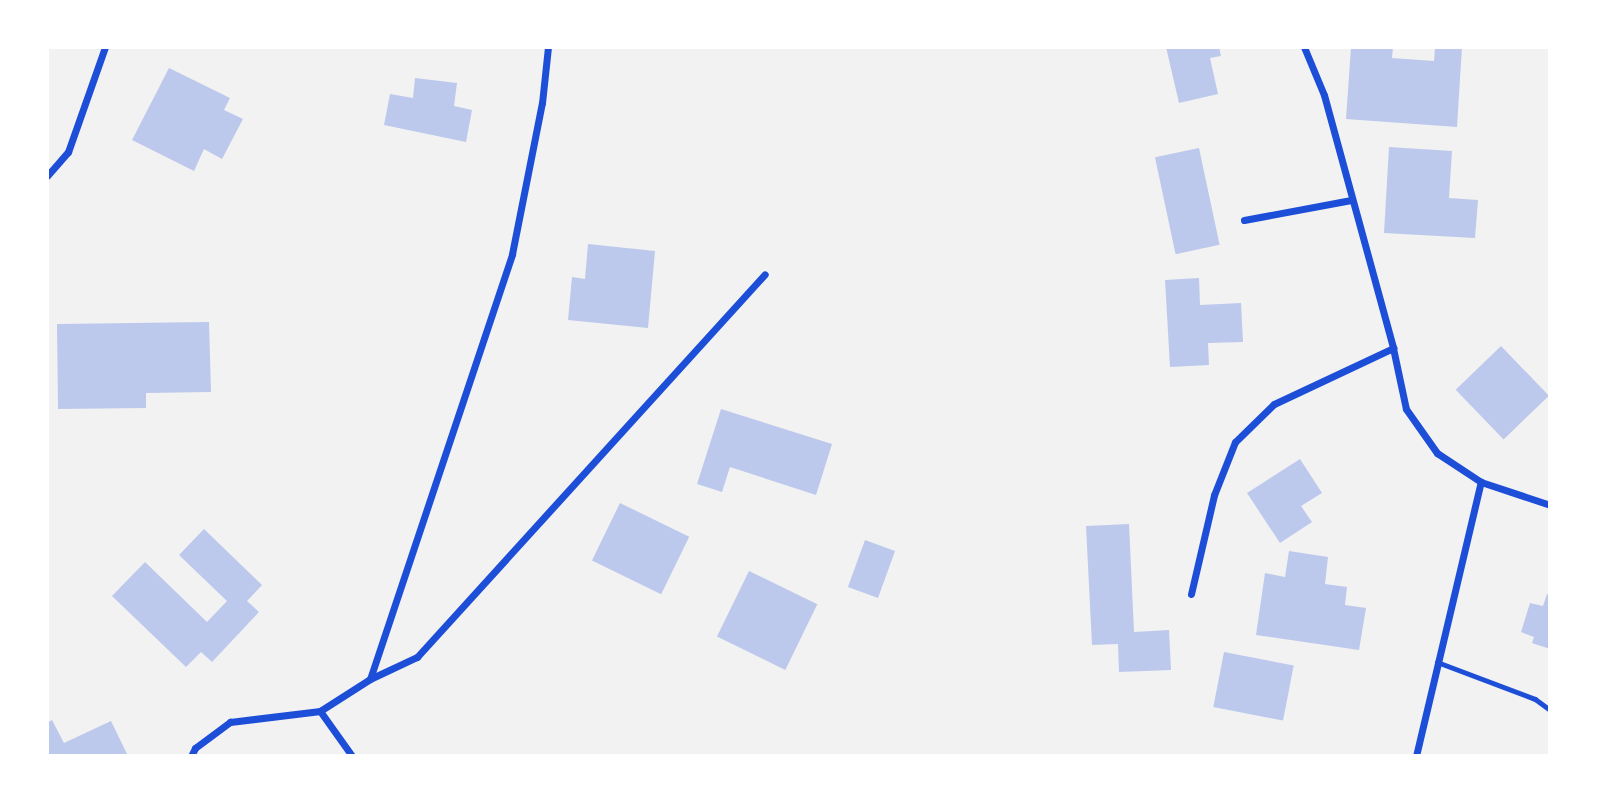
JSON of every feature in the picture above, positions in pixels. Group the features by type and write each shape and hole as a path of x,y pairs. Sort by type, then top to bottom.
{"street":[{"path":"47,176 68,152 105,47"},
{"path":"370,679 512,254 542,103 548,47"},
{"path":"1304,47 1324,95 1393,348 1405,409 1437,453 1481,482 1550,505"},
{"path":"1244,220 1351,200"},
{"path":"191,756 195,748 230,722 320,711 370,679 417,657 765,274"},
{"path":"1191,594 1214,495 1235,442 1274,404 1393,348"},
{"path":"1416,756 1481,482"},
{"path":"320,711 352,756"}],"lane":[{"path":"1437,662 1535,699 1550,710"}],"building":[{"path":"1166,47 1219,47 1221,56 1210,58 1218,94 1179,103"},
{"path":"1351,47 1393,47 1392,58 1434,61 1435,47 1462,47 1457,127 1346,119"},
{"path":"169,68 230,98 224,110 243,119 222,159 204,149 194,171 132,140"},
{"path":"415,78 457,83 454,106 472,110 466,142 384,125 390,94 413,98"},
{"path":"1389,147 1452,151 1449,198 1478,200 1475,238 1384,233"},
{"path":"1199,148 1220,245 1176,254 1155,157"},
{"path":"588,244 655,251 648,328 568,320 572,277 585,279"},
{"path":"1199,278 1200,305 1241,303 1243,342 1208,343 1209,365 1170,367 1165,280"},
{"path":"209,322 211,392 146,393 146,408 58,409 57,324"},
{"path":"1501,346 1549,396 1504,439 1456,390"},
{"path":"721,409 832,444 816,495 730,467 722,492 697,484"},
{"path":"1300,459 1322,493 1301,506 1312,522 1280,543 1247,493"},
{"path":"620,503 689,537 661,594 592,561"},
{"path":"1129,524 1134,632 1169,630 1171,670 1119,672 1118,644 1092,645 1086,526"},
{"path":"204,529 262,585 247,601 259,612 212,662 201,652 186,667 112,596 145,562 207,622 227,601 179,555"},
{"path":"865,540 895,551 878,598 848,587"},
{"path":"1289,551 1328,557 1325,584 1347,587 1345,605 1366,608 1359,650 1256,635 1265,573 1285,577"},
{"path":"749,571 817,604 785,670 717,637"},
{"path":"1547,594 1550,595 1550,649 1532,643 1534,637 1521,632 1530,603 1543,606"},
{"path":"1224,652 1294,666 1283,721 1213,707"},
{"path":"52,720 64,743 111,721 128,756 47,756 47,723"}]}
